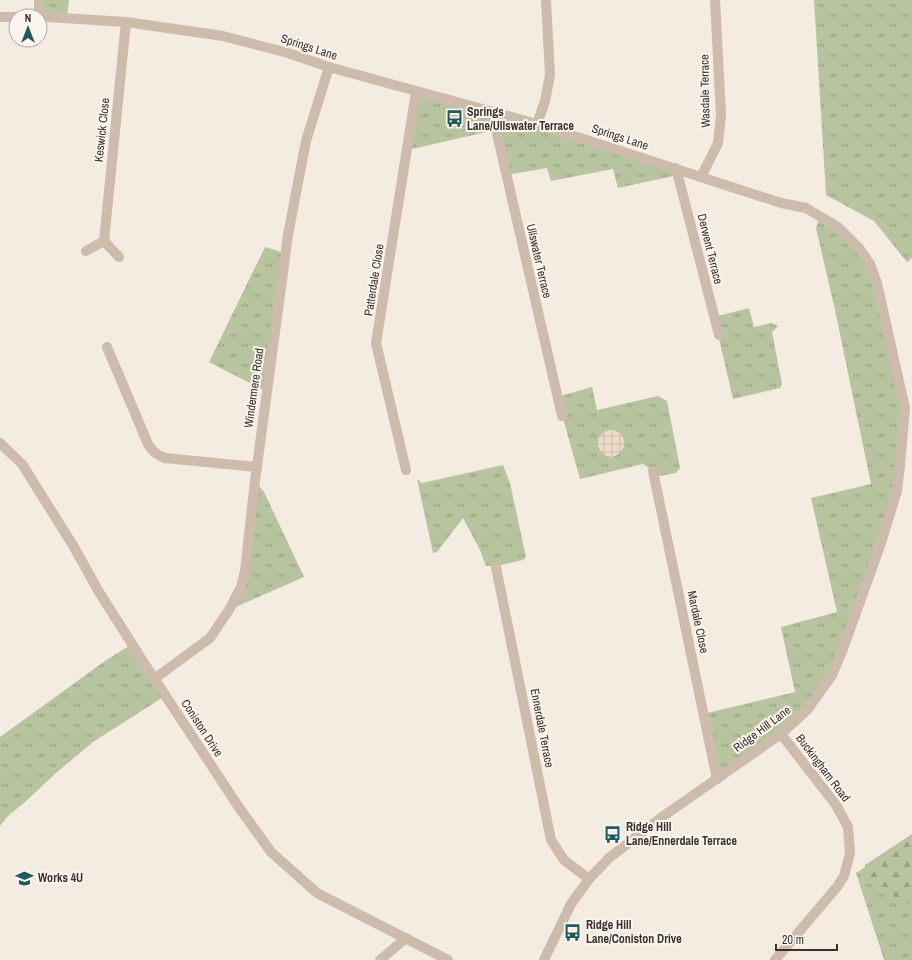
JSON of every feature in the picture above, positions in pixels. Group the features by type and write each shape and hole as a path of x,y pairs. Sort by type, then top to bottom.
{"street":[{"path":"537,124 545,101 550,75 546,0"},
{"name":"Wasdale Terrace","path":"701,177 718,143 720,115 715,0"},
{"name":"Springs Lane","path":"48,17 126,22 223,36 288,53 329,67 416,92 537,124 782,203 806,208 838,227 859,248 870,264 877,283 908,406"},
{"name":"Keswick Close","path":"104,241 126,22"},
{"name":"Windermere Road","path":"154,679 210,638 229,610 241,587 245,571 257,467 290,220 306,141 329,67"},
{"name":"Patterdale Close","path":"406,470 376,343 416,92"},
{"name":"Ullswater Terrace","path":"492,112 562,416"},
{"name":"Derwent Terrace","path":"676,168 719,335"},
{"path":"86,251 104,241 119,257"},
{"path":"107,347 148,444 152,451 158,456 165,458 257,467"},
{"name":"Ridge Hill Lane","path":"544,960 571,904 589,879 609,858 662,817 781,734 808,709 832,675 881,543 897,491 908,406"},
{"name":"Coniston Drive","path":"0,443 22,464 74,547 99,592 154,679 238,806 272,852 317,893 448,960"},
{"name":"Mardale Close","path":"653,471 717,779"},
{"name":"Ennerdale Terrace","path":"496,566 551,840 564,860 589,879"},
{"name":"Buckingham Road","path":"775,960 837,887 844,876 850,853 848,827 836,805 781,734"},
{"path":"380,960 406,938"}],"green space":[{"path":"39,0 69,0 67,17 48,16 48,8 39,8"},
{"path":"814,0 912,0 912,258 907,262 874,221 826,195"},
{"path":"416,92 537,124 678,175 618,188 613,169 551,181 547,168 506,175 495,130 408,150"},
{"path":"820,215 870,264 905,408 900,466 843,649 808,709 717,779 703,714 795,692 781,627 837,612 811,498 871,484 835,310 816,228"},
{"path":"265,247 285,253 267,392 209,362"},
{"path":"749,308 754,327 771,323 778,326 772,332 782,384 780,388 733,399 714,317"},
{"path":"592,387 597,410 658,396 667,401 680,468 676,473 654,477 653,471 643,464 580,479 557,397","holes":["598,445 625,445 617,454 610,457 602,453"]},
{"path":"503,465 510,483 526,557 523,560 497,566 486,566 480,550 463,518 437,552 433,553 417,479 422,483"},
{"path":"255,481 264,492 304,577 229,610 241,587"},
{"path":"132,644 165,696 93,742 8,816 0,826 0,737 105,661"},
{"path":"912,834 912,906 864,880 865,865"},
{"path":"912,837 912,960 884,960 856,873"}],"shaded area":[{"path":"611,430 620,434 624,443 620,452 611,456 602,452 598,443 602,434"}],"place":[{"name":"Springs Lane/Ullswater Terrace","path":"454,119"},
{"name":"Ridge Hill Lane/Ennerdale Terrace","path":"613,834"},
{"name":"Works 4U","path":"25,878"},
{"name":"Ridge Hill Lane/Coniston Drive","path":"573,932"}]}
